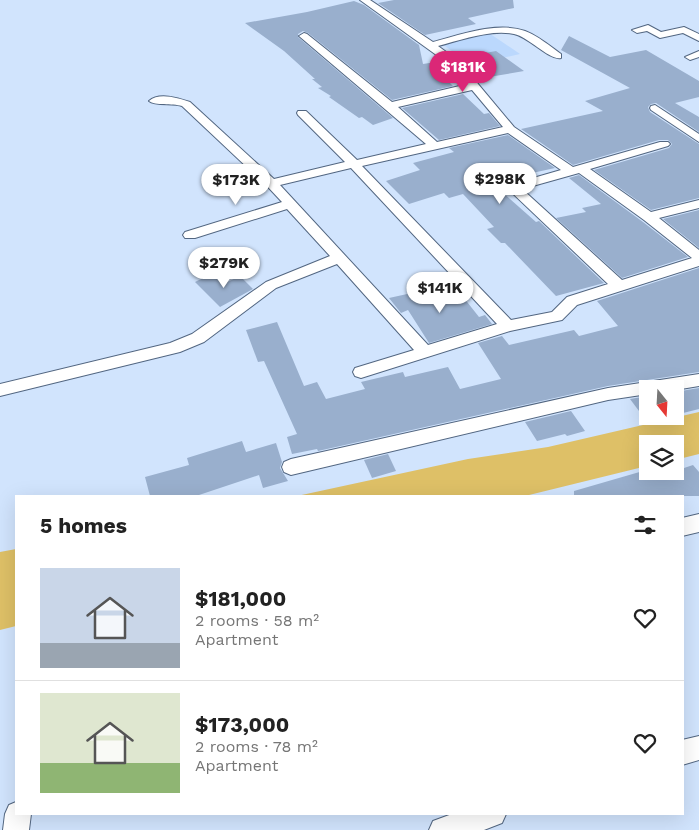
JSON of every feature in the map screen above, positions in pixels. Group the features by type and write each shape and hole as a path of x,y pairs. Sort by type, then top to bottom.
{"street":[{"path":"364,0 431,45 464,70 474,86 510,129 649,217 699,259"},
{"path":"637,30 648,28 660,35 684,30 699,38"},
{"path":"431,45 510,30 519,32 558,56"},
{"path":"304,36 390,106 435,146"},
{"path":"390,106 474,86"},
{"path":"154,101 172,100 186,104 271,183 425,352"},
{"path":"655,108 699,139"},
{"path":"302,113 354,164 508,326"},
{"path":"271,183 510,129"},
{"path":"618,286 513,188 664,144"},
{"path":"190,234 290,204"},
{"path":"649,217 699,204"},
{"path":"0,390 174,348 198,338 271,285 339,258"},
{"path":"361,372 508,326 557,316 572,301 699,259"},
{"path":"291,467 608,394 699,380"},
{"path":"684,527 699,524"},
{"path":"684,752 699,748"},
{"path":"16,830 18,815"},
{"path":"442,830 490,815"}],"shaded area":[{"path":"489,33 520,54 471,65 441,43"},
{"path":"699,412 699,454 684,458 684,435 639,435 639,468 529,495 302,495 468,459 548,447 643,425 684,425 684,415"},
{"path":"15,549 15,626 0,630 0,552"}],"building":[{"path":"394,0 513,0 514,8 468,18 476,24 425,35 378,3"},
{"path":"354,1 364,5 419,45 423,64 442,61 459,73 463,80 448,81 453,86 392,100 308,33 303,31 298,34 298,37 393,118 373,125 362,117 359,118 329,97 331,96 318,88 322,87 312,79 315,79 284,51 245,23"},
{"path":"569,36 610,57 646,50 699,81 699,97 675,103 699,117 699,132 656,103 648,107 650,112 699,144 699,198 651,210 594,170 669,148 672,144 668,140 659,140 573,165 521,129 603,111 585,101 630,88 561,50"},
{"path":"496,51 524,71 477,79 469,66 458,58"},
{"path":"463,94 484,114 489,113 500,126 439,140 402,108"},
{"path":"508,135 555,168 504,179 507,182 498,185 505,190 501,191 536,222 539,221 604,283 556,296 505,243 501,243 487,229 494,227 463,194 449,198 444,193 409,204 386,181 420,170 413,163 454,152 449,148"},
{"path":"579,175 688,257 622,278 556,218 586,212 582,208 601,204 569,178"},
{"path":"699,210 699,248 663,219"},
{"path":"699,268 699,372 608,386 318,451 317,449 292,454 287,437 297,434 264,361 258,362 246,330 277,322 304,386 317,382 326,399 365,389 361,382 403,372 405,377 448,367 460,389 501,379 478,343 502,336 509,345 574,330 579,336 618,326 597,301"},
{"path":"211,274 223,284 240,276 253,289 220,307 195,282"},
{"path":"439,287 446,297 460,293 479,317 485,315 492,324 429,343 408,310 401,313 389,298"},
{"path":"699,388 699,409 684,413 684,390"},
{"path":"639,398 639,411 630,399"},
{"path":"571,411 585,431 537,441 525,422"},
{"path":"242,441 246,452 276,443 282,462 280,468 288,481 263,488 259,475 199,495 150,495 145,477 189,465 187,458"},
{"path":"388,454 396,471 372,478 364,460"},
{"path":"693,465 699,472 699,496 574,495 574,491 639,472 639,480 684,480 684,468"}]}
